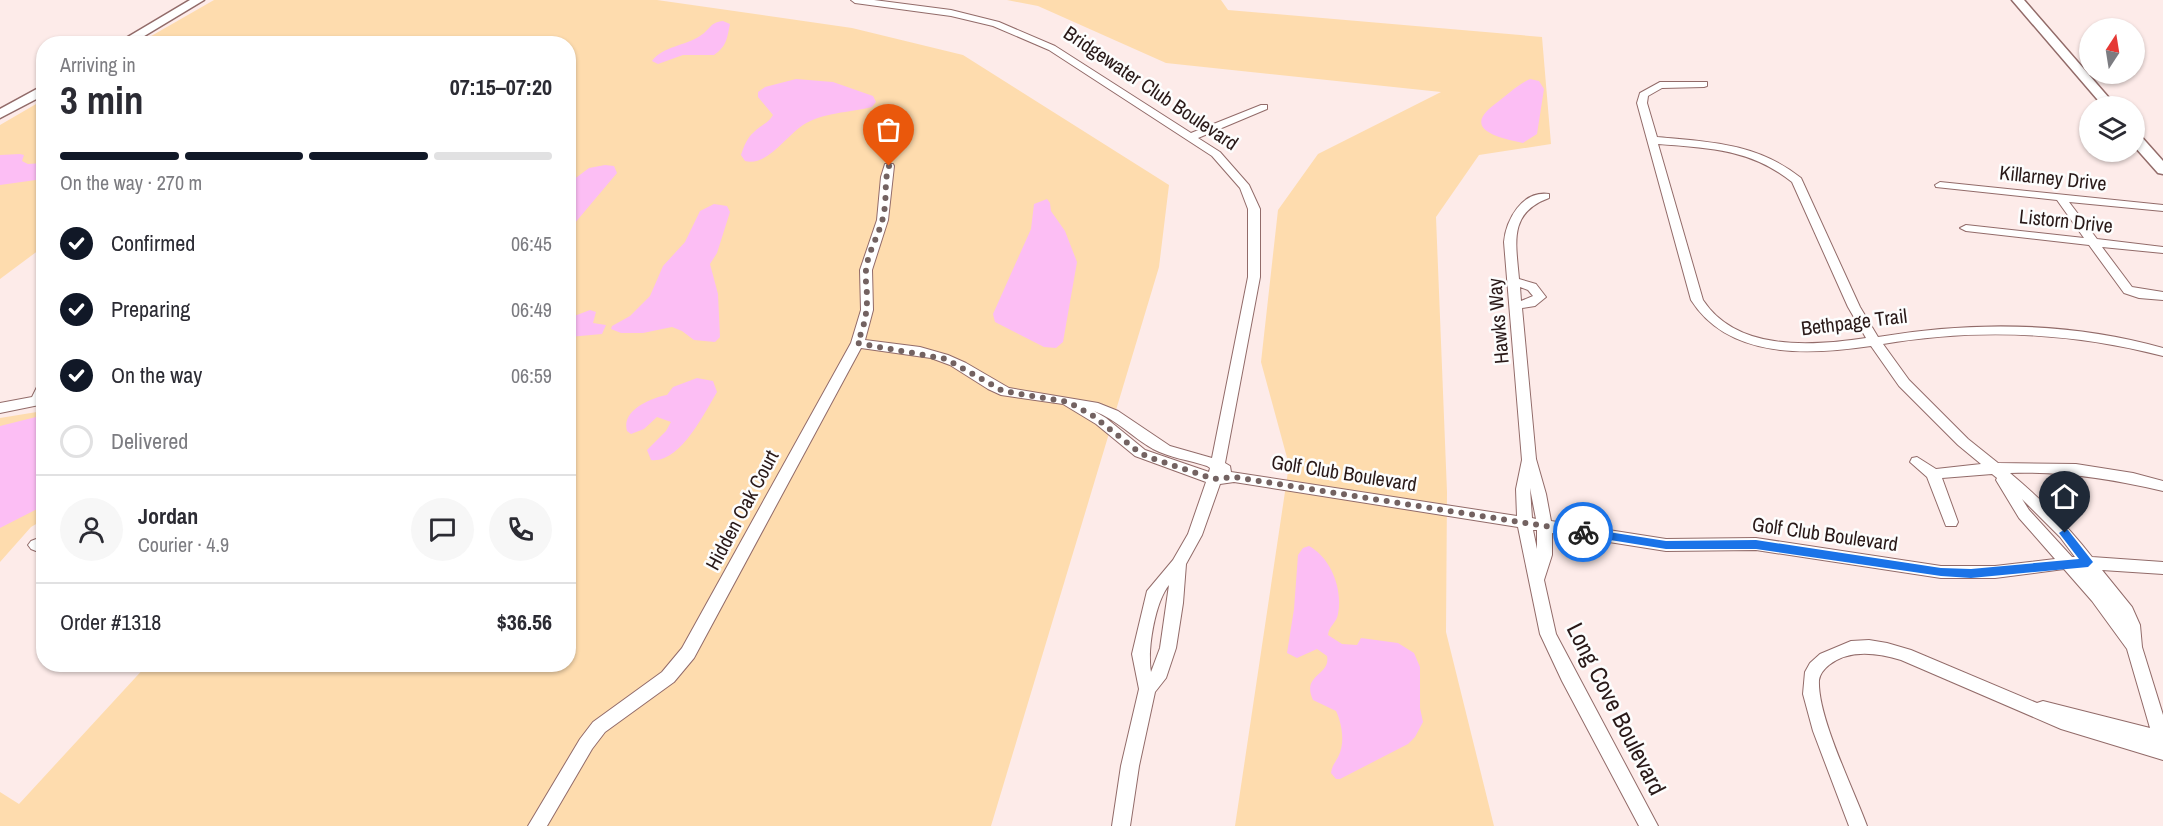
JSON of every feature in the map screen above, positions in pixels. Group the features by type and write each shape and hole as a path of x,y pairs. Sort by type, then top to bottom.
{"street":[{"path":"136,36 198,0"},
{"name":"Bridgewater Club Boulevard","path":"855,0 951,13 996,24 1029,36 1052,48 1216,154 1245,187 1254,209 1254,277 1216,472 1195,535 1178,564 1155,591 1140,654 1147,689"},
{"path":"2018,0 2101,96"},
{"name":"Bethpage Trail","path":"1704,84 1660,85 1643,95 1642,103 1697,300 1713,320 1753,341 1786,348 1811,349 1922,333 2012,331 2103,339 2163,352"},
{"path":"0,114 36,94"},
{"path":"1190,137 1264,108"},
{"path":"1651,140 1737,149 1758,155 1787,171 1801,187 1854,307 1904,383 1933,413 2038,504 2055,522 2126,612 2136,637 2134,647"},
{"path":"2145,150 2163,170"},
{"name":"Hidden Oak Court","path":"537,826 586,744 599,728 668,677 688,653 789,471 803,438 857,343 867,309 868,294 865,281 868,256 877,239 884,213 886,174 889,166"},
{"name":"Killarney Drive","path":"1940,185 2163,207"},
{"name":"Hawks Way","path":"1542,526 1538,491 1529,459 1510,242 1513,222 1530,200 1545,196"},
{"path":"2060,197 2125,286 2132,292 2163,296"},
{"name":"Listorn Drive","path":"1966,228 2163,250"},
{"path":"1514,281 1532,287 1540,297 1531,303 1516,305"},
{"name":"Golf Club Boulevard","path":"857,343 936,356 957,363 1003,391 1068,402 1131,436 1146,455 1234,477 1666,545 1768,546 1941,572 1995,572 2088,562 2163,568"},
{"path":"0,408 36,401"},
{"name":"Hawks Way","path":"1525,523 1523,489 1529,459"},
{"path":"1917,462 1933,474 1951,522"},
{"path":"1933,474 1994,468 2072,467 2163,486"},
{"path":"1858,826 1812,697 1812,675 1821,662 1850,648 1881,648 1905,655 2067,724 2163,743 2134,647 2098,597 2031,523 2011,490 1994,468"},
{"path":"2031,523 2055,522"},
{"name":"Long Cove Boulevard","path":"1525,523 1528,552 1537,578 1544,618 1557,654 1649,826"},
{"name":"Long Cove Boulevard","path":"1537,578 1544,555 1542,526"},
{"name":"Bridgewater Club Boulevard","path":"1121,826 1130,766 1147,689 1162,669 1165,657 1178,589 1178,564"}],"shaded area":[{"path":"214,0 657,0 852,28 963,55 1169,185 1159,267 991,826 0,826 0,792 19,804 141,672 576,672 576,36 151,36"},
{"path":"1007,0 1221,0 1228,10 1542,37 1551,144 1479,155 1436,217 1447,492 1446,632 1494,826 1235,826 1289,465 1261,362 1278,210 1318,154 1441,92 1166,63 1038,6"},
{"path":"723,21 730,24 727,38 722,48 714,55 683,55 658,64 652,61 662,52 694,39 713,25"},
{"path":"796,79 833,82 873,96 876,102 872,107 828,115 811,121 803,125 769,155 753,162 745,161 741,155 748,140 773,115 758,97 758,92 765,87"},
{"path":"1530,79 1539,81 1544,89 1537,134 1523,143 1487,131 1482,126 1481,120 1485,113 1516,87"},
{"path":"36,104 36,252 0,279 0,125"},
{"path":"0,155 24,155 22,161 28,164 36,163 36,180 0,185"},
{"path":"614,166 617,173 576,222 576,178 589,168"},
{"path":"1047,199 1051,211 1065,231 1077,262 1063,342 1056,348 1044,347 995,322 993,314 1031,229 1034,204"},
{"path":"714,204 727,206 730,212 717,253 710,264 718,294 720,337 715,342 694,340 672,327 643,333 621,333 611,329 612,326 630,316 650,296 663,266 685,242 700,211"},
{"path":"590,310 596,312 593,323 606,325 602,334 576,336 576,315"},
{"path":"697,378 713,381 717,392 681,446 662,459 651,460 647,450 666,431 671,422 657,417 644,429 631,434 627,431 628,417 646,402 667,395 673,387"},
{"path":"36,412 36,524 0,562 0,418"},
{"path":"36,417 36,510 0,528 0,426"},
{"path":"1309,546 1324,558 1337,585 1338,614 1328,635 1342,644 1357,645 1361,638 1398,643 1414,653 1420,667 1420,708 1423,722 1415,737 1408,744 1340,779 1336,779 1331,773 1342,744 1338,716 1336,711 1313,700 1310,691 1313,680 1325,668 1327,656 1317,649 1297,658 1287,653 1294,609 1298,555 1303,548"}],"way so far":[{"path":"889,166 886,174 888,182 884,213 877,239 868,256 865,281 868,294 867,309 863,330 857,343 936,356 957,363 1003,391 1068,402 1113,429 1140,453 1214,479 1234,477 1583,532"}],"route":[{"path":"1583,532 1666,545 1756,544 1941,572 1971,573 2088,562 2065,533"}]}
